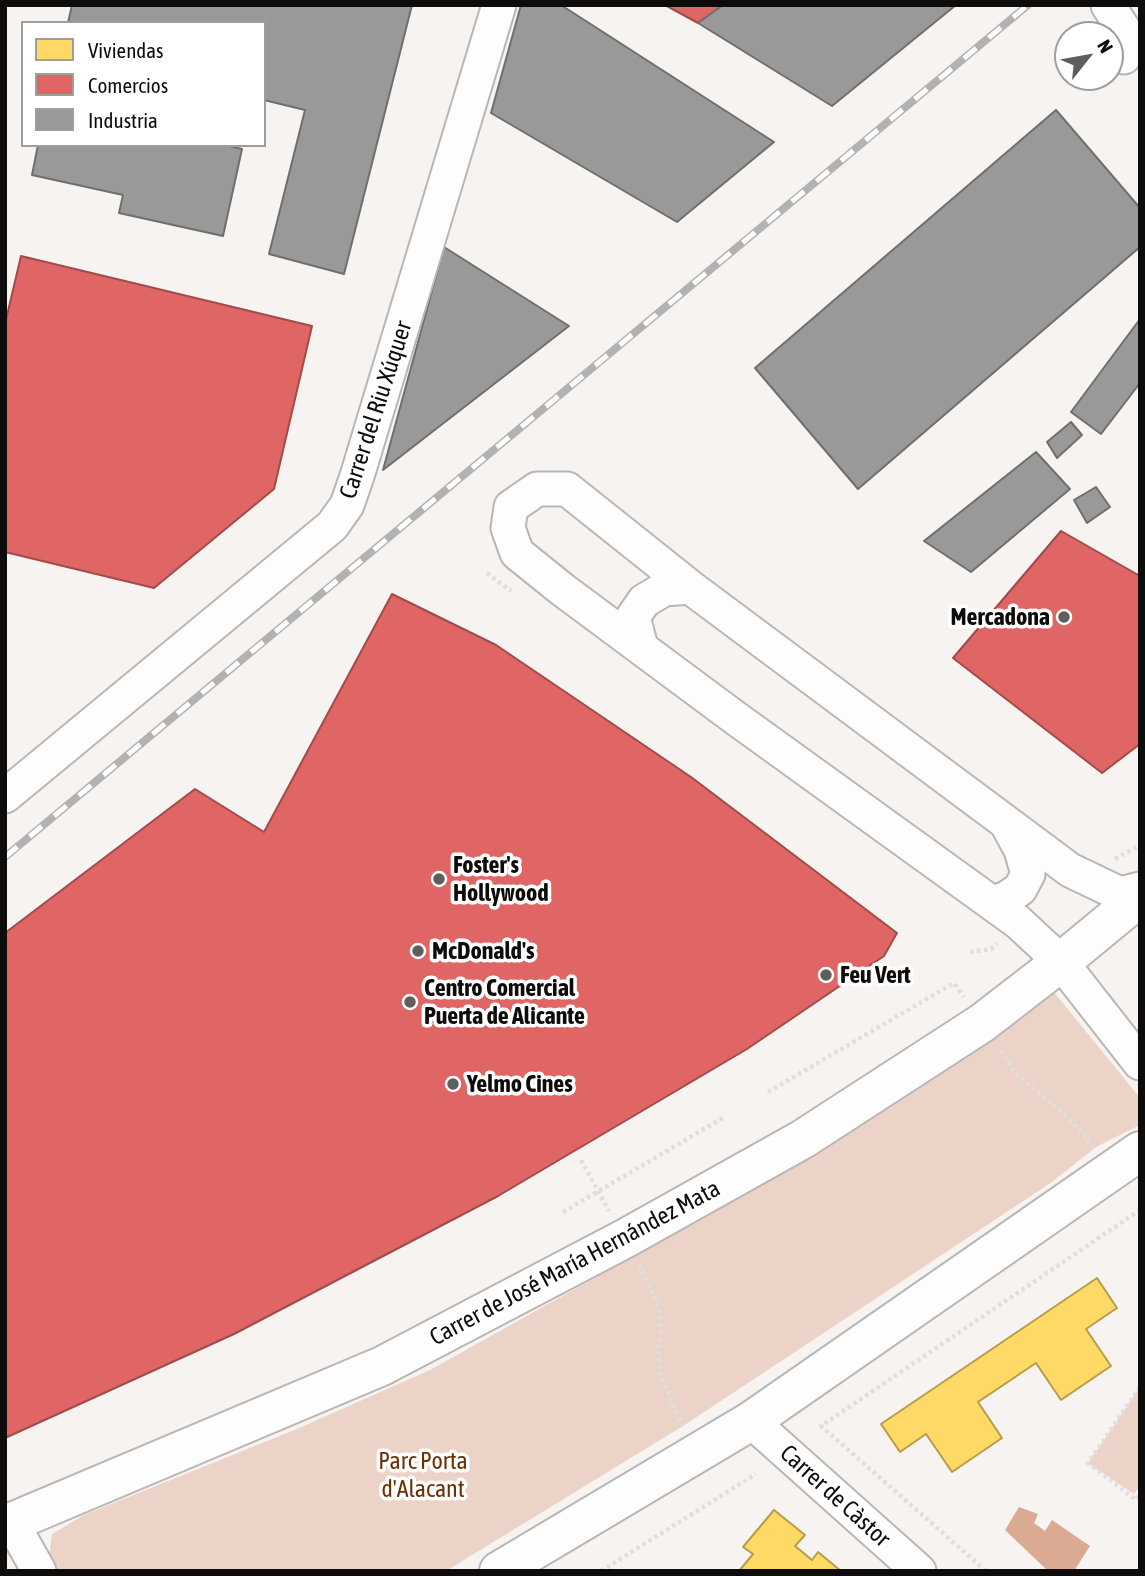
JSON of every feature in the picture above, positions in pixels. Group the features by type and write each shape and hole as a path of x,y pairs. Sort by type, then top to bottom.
{"main road":[{"name":"Carrer de José María Hernández Mata","path":"9,1524 382,1366 626,1238 803,1139 982,1023 1140,897"},
{"path":"499,1571 751,1421 1140,1152"}],"street":[{"name":"Carrer del Riu Xúquer","path":"5,796 332,526 347,505 499,5"},
{"path":"1108,5 1131,41 1126,59"},
{"path":"1140,889 1120,894 1070,870 690,587 567,489 537,489 511,507 508,528 517,553 734,717 1018,922 1061,962 1140,1063"},
{"path":"641,646 633,617 644,601 664,589 690,587"},
{"path":"993,902 1007,898 1020,889 1028,874 1021,850 1007,824"},
{"name":"Carrer de Càstor","path":"751,1421 919,1571"},
{"name":"Carrer de José María Hernández Mata","path":"9,1524 39,1571"}],"path":[{"path":"487,573 517,594"},
{"path":"1111,862 1140,845"},
{"path":"970,952 991,949 999,941"},
{"path":"768,1092 954,982 1015,1073 1071,1121 1099,1156"},
{"path":"563,1212 726,1116"},
{"path":"581,1160 651,1288 660,1313 658,1350 661,1376 683,1426"},
{"path":"986,1571 821,1426 1140,1210"},
{"path":"1140,1387 1088,1463 1136,1500 1140,1494"},
{"path":"1111,1416 1122,1413"},
{"path":"601,1571 756,1474"}],"green space":[{"name":"Parc Porta d'Alacant","path":"1049,986 1140,1098 1140,1125 1096,1147 1052,1182 683,1426 446,1571 58,1571 49,1556 52,1534 84,1515 297,1429 430,1370 634,1256"},
{"path":"1140,1387 1140,1486 1134,1494 1088,1463"}],"shaded area":[{"path":"1019,1507 1038,1514 1034,1523 1045,1531 1052,1520 1090,1546 1074,1571 1048,1571 1005,1530"}],"building: Viviendas":[{"path":"1097,1278 1117,1308 1086,1329 1111,1366 1061,1400 1036,1363 978,1402 1002,1438 952,1472 926,1434 900,1452 881,1424"},
{"path":"774,1510 805,1535 795,1546 812,1560 818,1552 841,1571 739,1571 753,1554 743,1547"}],"building: Comercios":[{"path":"665,5 723,5 698,23"},
{"path":"21,256 312,326 274,489 154,588 5,552 5,324"},
{"name":"Mercadona","path":"1061,531 1140,576 1140,744 1102,773 953,658"},
{"name":"Centro Comercial Puerta de Alicante","path":"392,594 496,645 691,777 897,933 884,956 747,1049 498,1196 234,1334 5,1438 5,933 195,789 264,832"}],"building: Industria":[{"path":"72,5 412,5 344,274 269,254 305,110 266,100 266,21 68,21"},
{"path":"521,5 561,5 774,142 677,222 491,113"},
{"path":"723,5 956,5 832,106 698,23"},
{"path":"1056,110 1140,208 1140,247 858,489 755,368"},
{"path":"38,147 242,149 223,236 119,213 123,195 32,175"},
{"path":"444,247 569,326 383,470"},
{"path":"1140,319 1140,383 1101,434 1071,412"},
{"path":"1071,422 1082,435 1057,458 1047,442"},
{"path":"1036,452 1070,489 971,572 924,541"},
{"path":"1096,487 1110,507 1087,523 1074,500"}],"railway":[{"path":"5,857 1028,5"}],"place":[{"name":"Mercadona","path":"1064,617"},
{"name":"Foster's Hollywood","path":"439,879"},
{"name":"McDonald's","path":"418,951"},
{"name":"Feu Vert","path":"826,975"},
{"name":"Centro Comercial Puerta de Alicante","path":"410,1002"},
{"name":"Yelmo Cines","path":"453,1084"}]}
